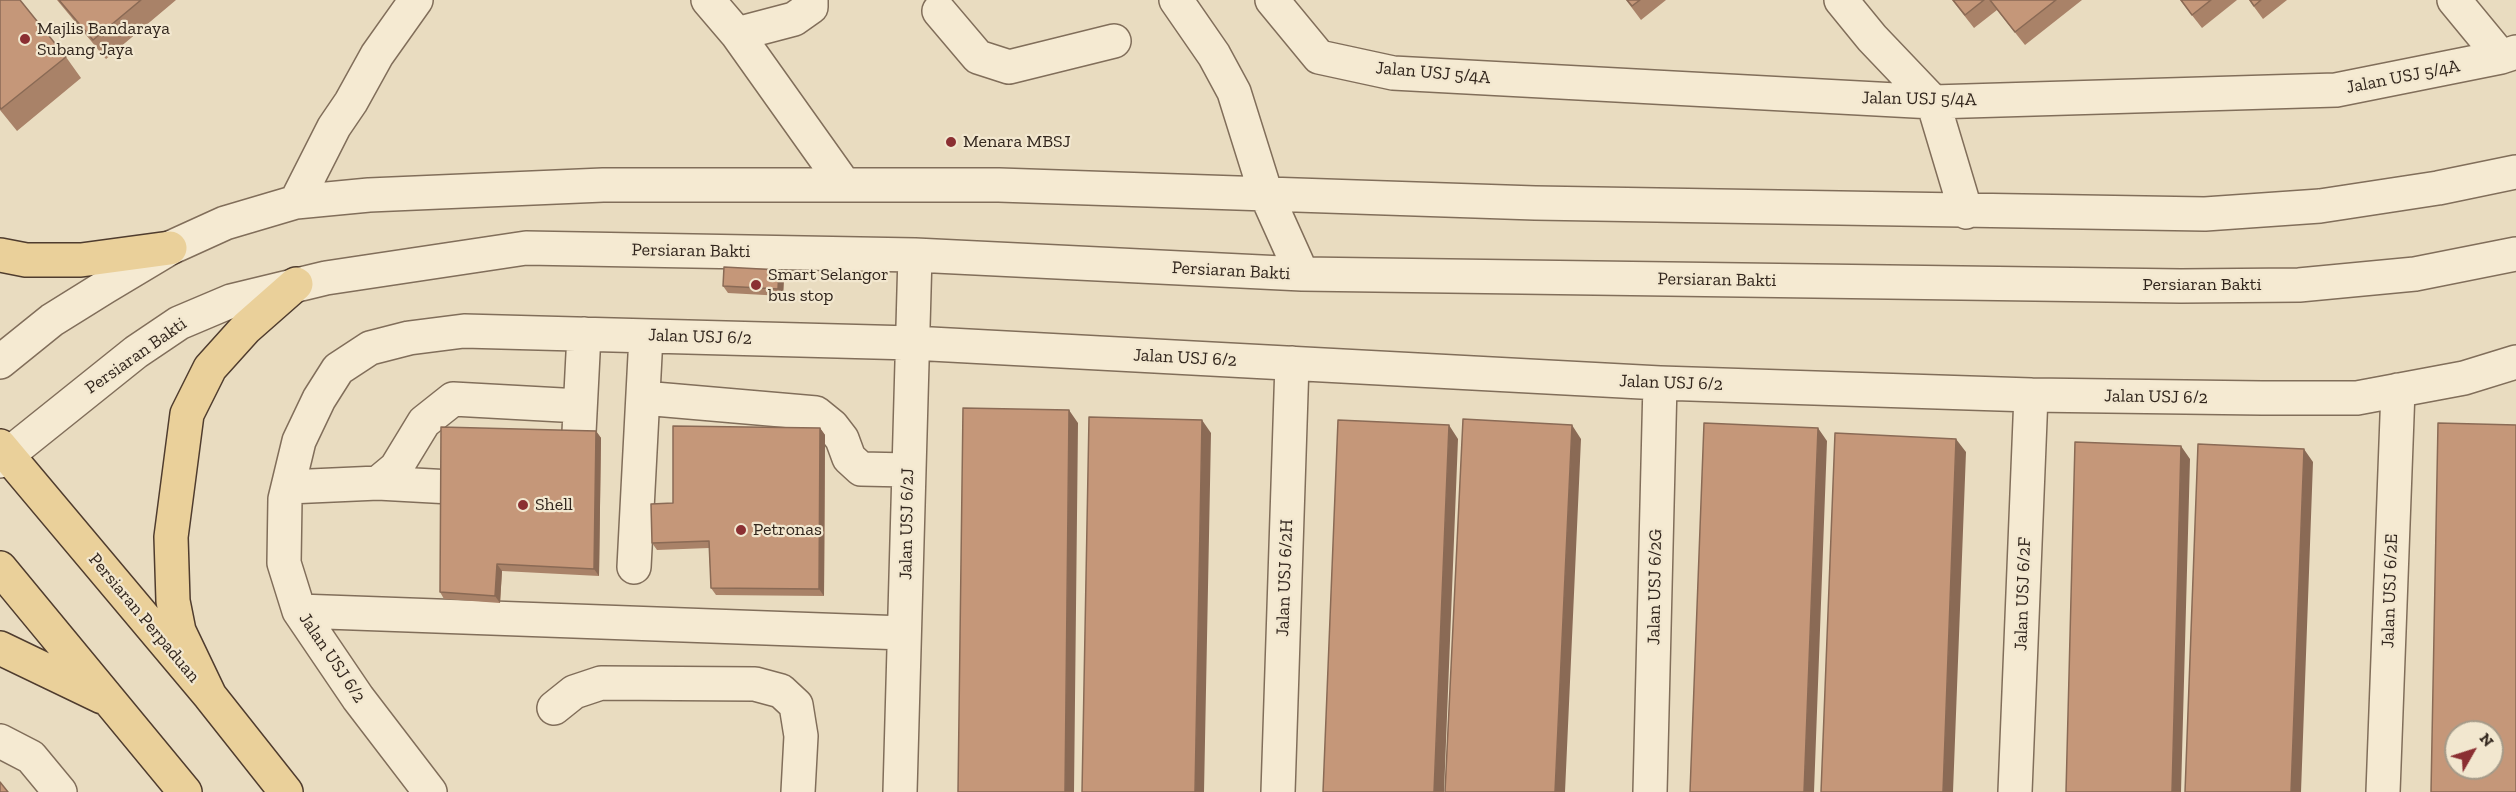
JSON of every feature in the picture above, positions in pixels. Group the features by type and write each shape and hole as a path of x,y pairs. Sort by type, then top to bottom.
{"main road":[{"path":"0,255 26,260 81,260 171,248"},
{"path":"210,696 179,631 172,601 171,537 187,414 210,368 246,328 296,284"},
{"name":"Persiaran Perpaduan","path":"2,454 210,696 286,792"},
{"path":"0,568 185,792"},
{"path":"0,648 112,702"}],"street":[{"path":"296,202 334,127 377,55 416,0"},
{"path":"708,0 737,34 843,183"},
{"path":"737,34 794,19 811,7 812,0"},
{"path":"1176,0 1214,55 1234,92 1266,194 1302,274"},
{"name":"Jalan USJ 5/4A","path":"1272,0 1319,57 1393,73 1933,102 2336,90 2508,55"},
{"path":"1841,0 1872,38 1933,102 1966,212"},
{"path":"2454,0 2508,55"},
{"path":"940,4 978,57 1009,67 1114,41"},
{"path":"0,362 52,320 171,248 225,223 296,202 369,195 603,185 843,183 999,185 1535,203 1966,212 2228,213 2332,204 2438,188 2516,172"},
{"name":"Persiaran Bakti","path":"2,454 98,380 179,323 231,301 296,284 432,260 526,248 915,255 1302,274 2181,286 2299,285 2415,274 2516,255"},
{"name":"Jalan USJ 6/2J","path":"900,792 915,255"},
{"name":"Jalan USJ 6/2","path":"430,792 358,698 299,611 284,563 285,499 299,441 319,399 338,369 370,348 409,338 464,331 912,343 1660,383 2031,395 2314,399 2357,398 2464,378 2516,362"},
{"path":"550,493 568,483 578,452 584,334"},
{"path":"634,567 646,336"},
{"name":"Jalan USJ 6/2H","path":"1278,792 1292,363"},
{"name":"Jalan USJ 6/2G","path":"1650,792 1660,383"},
{"name":"Jalan USJ 6/2E","path":"2383,792 2398,390"},
{"name":"Jalan USJ 6/2F","path":"2015,792 2031,395"},
{"path":"643,398 816,413 832,426 842,440 849,458 861,469 908,470"},
{"path":"378,483 396,468 424,422 453,399 580,406"},
{"path":"288,487 378,483 516,491"},
{"path":"299,611 904,633"},
{"path":"554,708 574,692 601,683 755,684 781,692 796,705 801,736 798,792"},
{"path":"0,741 31,757 60,792"}],"building":[{"name":"Majlis Bandaraya Subang Jaya","path":"0,0 20,0 66,57 1,109 0,107"},
{"path":"59,0 141,0 93,40"},
{"path":"1627,0 1640,0 1632,6"},
{"path":"1953,0 1984,0 1965,15"},
{"path":"1990,0 2056,0 2015,32"},
{"path":"2181,0 2211,0 2192,15"},
{"path":"2250,0 2261,0 2254,6"},
{"path":"724,267 779,270 778,289 723,286"},
{"path":"963,408 1069,410 1065,792 958,792"},
{"path":"1089,417 1202,420 1195,792 1082,792"},
{"path":"1463,419 1572,425 1555,792 1445,792"},
{"path":"1338,420 1449,425 1434,792 1323,792"},
{"path":"1704,423 1818,428 1804,792 1690,792"},
{"path":"2438,423 2516,425 2516,792 2431,792"},
{"name":"Petronas","path":"673,426 820,428 819,589 711,588 709,541 652,543 651,504 673,503"},
{"name":"Shell","path":"441,427 596,431 594,569 497,564 495,596 440,592"},
{"path":"1835,433 1956,439 1943,792 1821,792"},
{"path":"2075,442 2181,446 2172,792 2066,792"},
{"path":"2198,444 2304,449 2291,792 2185,792"},
{"path":"0,782 8,792 0,792"}],"place":[{"name":"Majlis Bandaraya Subang Jaya","path":"25,39"},
{"name":"Menara MBSJ","path":"951,142"},
{"name":"Smart Selangor bus stop","path":"756,285"},
{"name":"Shell","path":"523,505"},
{"name":"Petronas","path":"741,530"}]}
